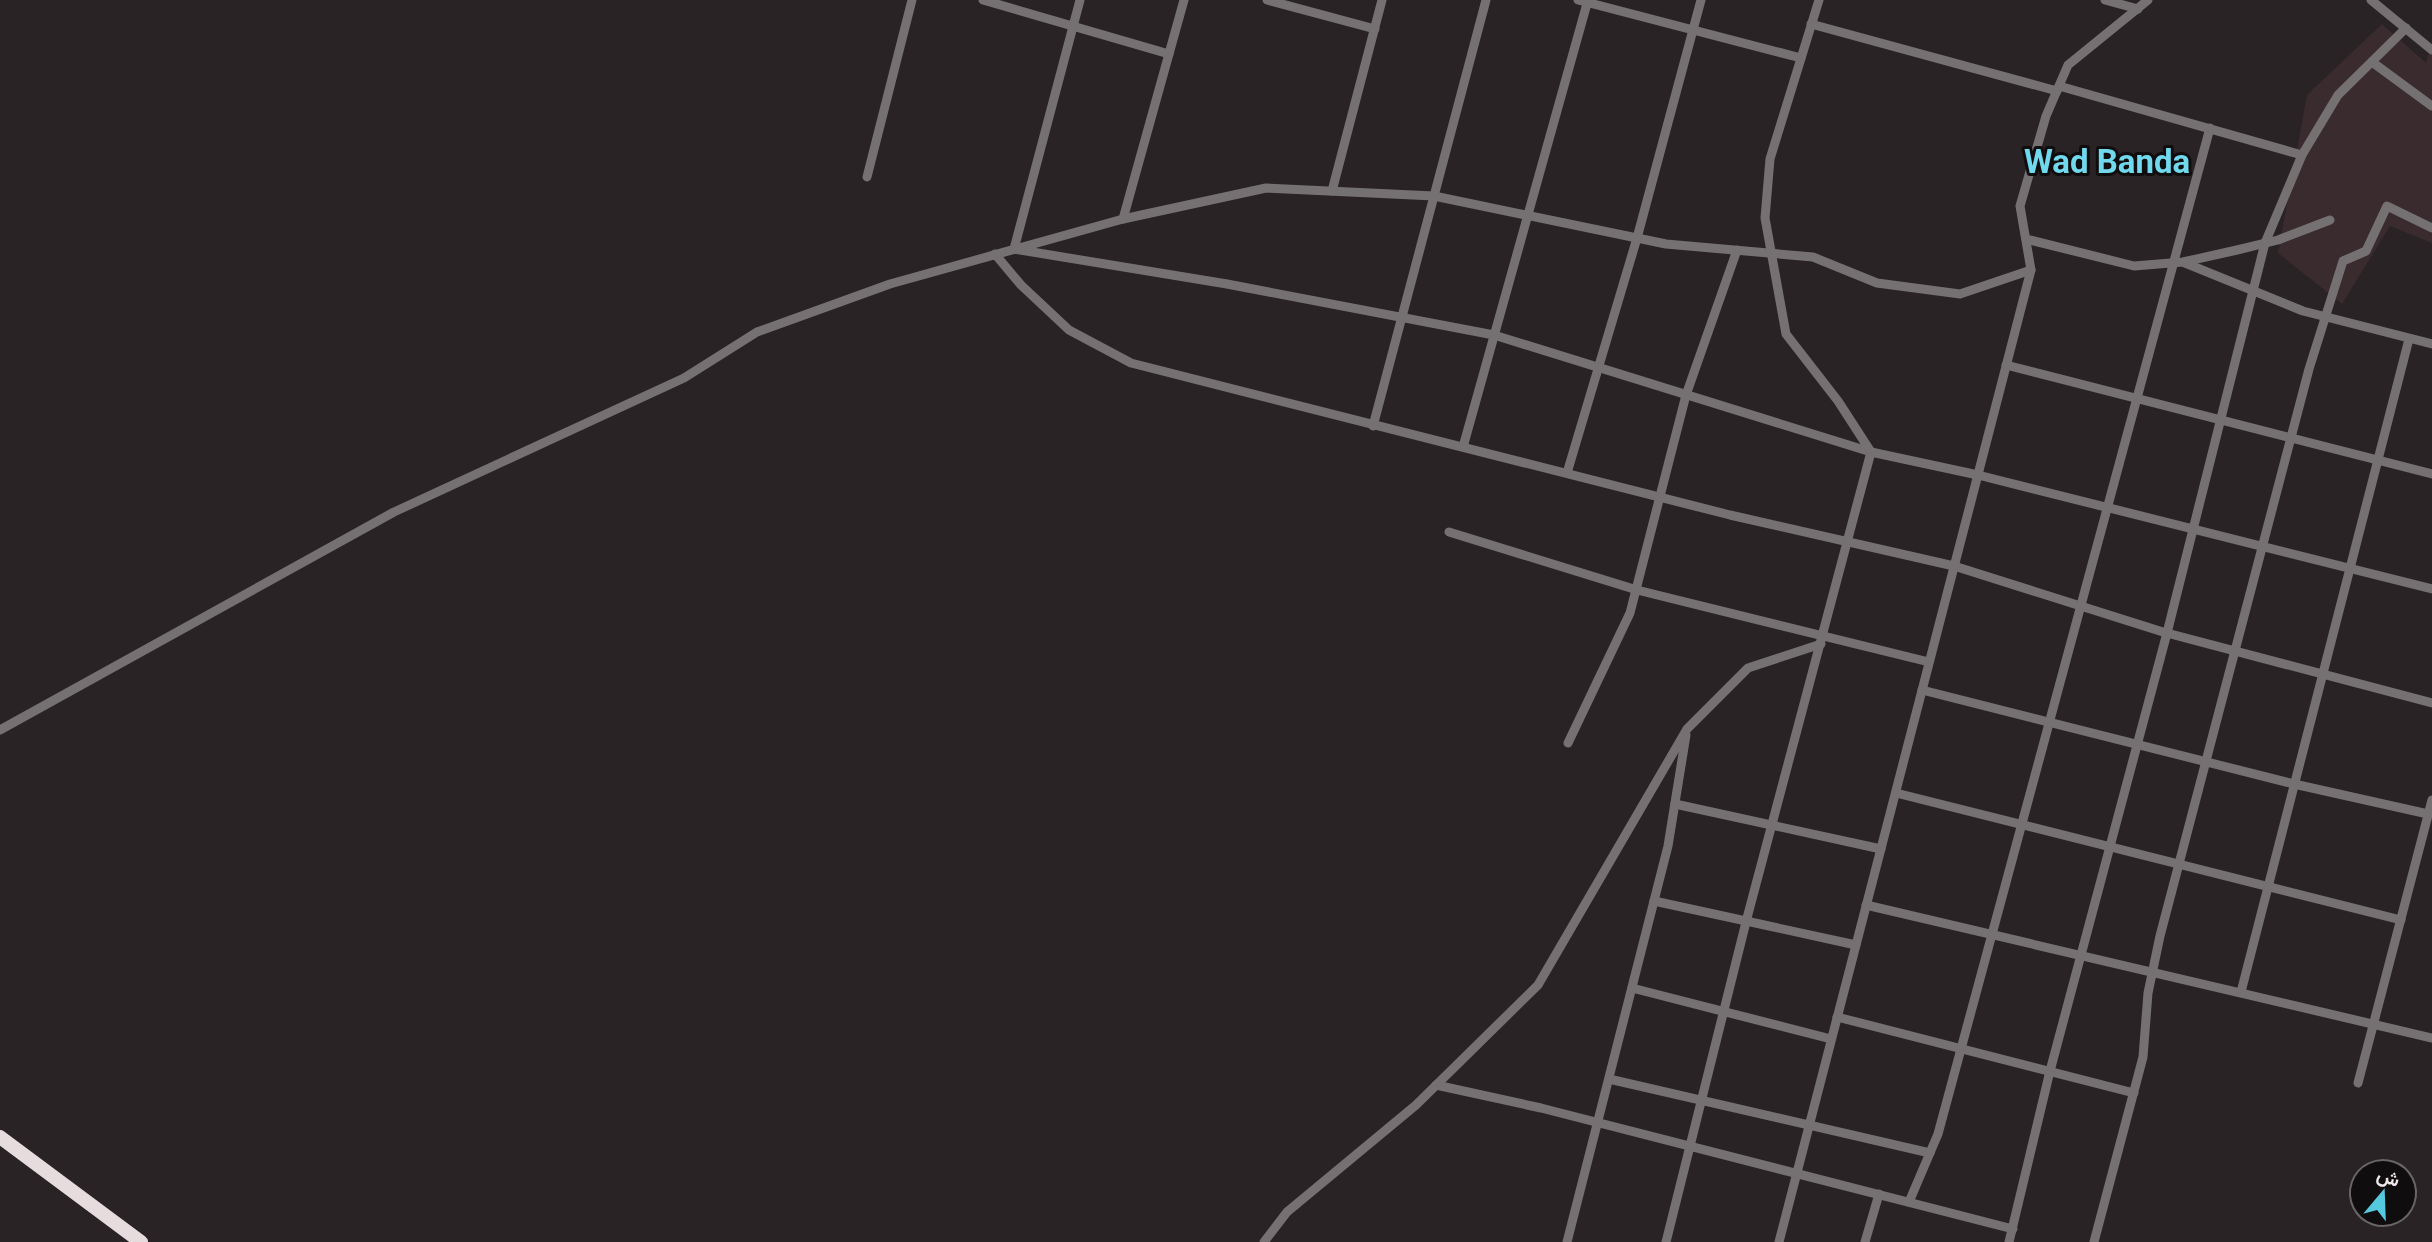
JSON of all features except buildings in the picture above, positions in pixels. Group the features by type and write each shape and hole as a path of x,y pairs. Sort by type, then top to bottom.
{"highway":[{"path":"0,1138 141,1242"}],"street":[{"path":"867,177 912,0"},
{"path":"983,0 1169,54"},
{"path":"1014,249 1080,0"},
{"path":"1123,219 1184,0"},
{"path":"1267,0 1375,29"},
{"path":"1332,191 1382,0"},
{"path":"1373,426 1486,0"},
{"path":"1567,473 1637,238 1701,0"},
{"path":"1667,1242 1746,921 1871,452 1838,401 1786,334 1765,218 1770,159 1819,0"},
{"path":"2105,0 2138,9"},
{"path":"1779,1242 2031,270 2020,206 2046,116 2068,65 2148,0"},
{"path":"2371,0 2432,50"},
{"path":"1463,447 1528,216 1584,1 1801,58"},
{"path":"1811,24 2210,128 2302,155"},
{"path":"2009,1242 2050,1071 2167,633 2265,243 2302,155 2338,94 2406,28"},
{"path":"2371,62 2432,106"},
{"path":"1909,1202 1938,1134 2137,399 2178,262 2210,128"},
{"path":"0,730 394,512 684,378 757,332 890,284 1123,219 1266,188 1434,196 1666,244 1813,257 1877,283 1960,295 2031,270"},
{"path":"2094,1242 2143,1057 2152,971 2179,864 2291,438 2343,261 2366,251 2387,206 2432,228"},
{"path":"2026,239 2134,266 2178,262 2265,243 2330,220"},
{"path":"1014,249 1227,284 1494,335 1871,452 1978,475 2432,589"},
{"path":"1568,743 1630,613 1686,394 1737,250"},
{"path":"995,254 1021,285 1069,330 1131,362 1661,498 1954,566 2167,633 2432,704"},
{"path":"2178,262 2303,312 2432,344"},
{"path":"2241,992 2409,339"},
{"path":"2007,365 2432,474"},
{"path":"1449,531 1637,590 1822,640 1929,662"},
{"path":"1264,1242 1287,1212 1416,1105 1538,985 1687,729 1748,668 1822,640"},
{"path":"1922,690 2294,784 2428,814"},
{"path":"1567,1242 1668,846 1687,729"},
{"path":"1896,793 2401,920"},
{"path":"2358,1083 2432,800"},
{"path":"1675,804 1881,849"},
{"path":"1654,901 1856,946"},
{"path":"1866,905 2432,1038"},
{"path":"1632,988 1831,1039"},
{"path":"1837,1017 2134,1093"},
{"path":"1609,1079 1930,1153"},
{"path":"1436,1085 1598,1123 2012,1229"},
{"path":"1865,1242 1879,1194"}],"shaded area":[{"path":"2382,24 2426,63 2432,41 2432,243 2390,226 2342,304 2278,253 2307,95"}],"district":[{"name":"Wad Banda","path":"2107,161"}]}
